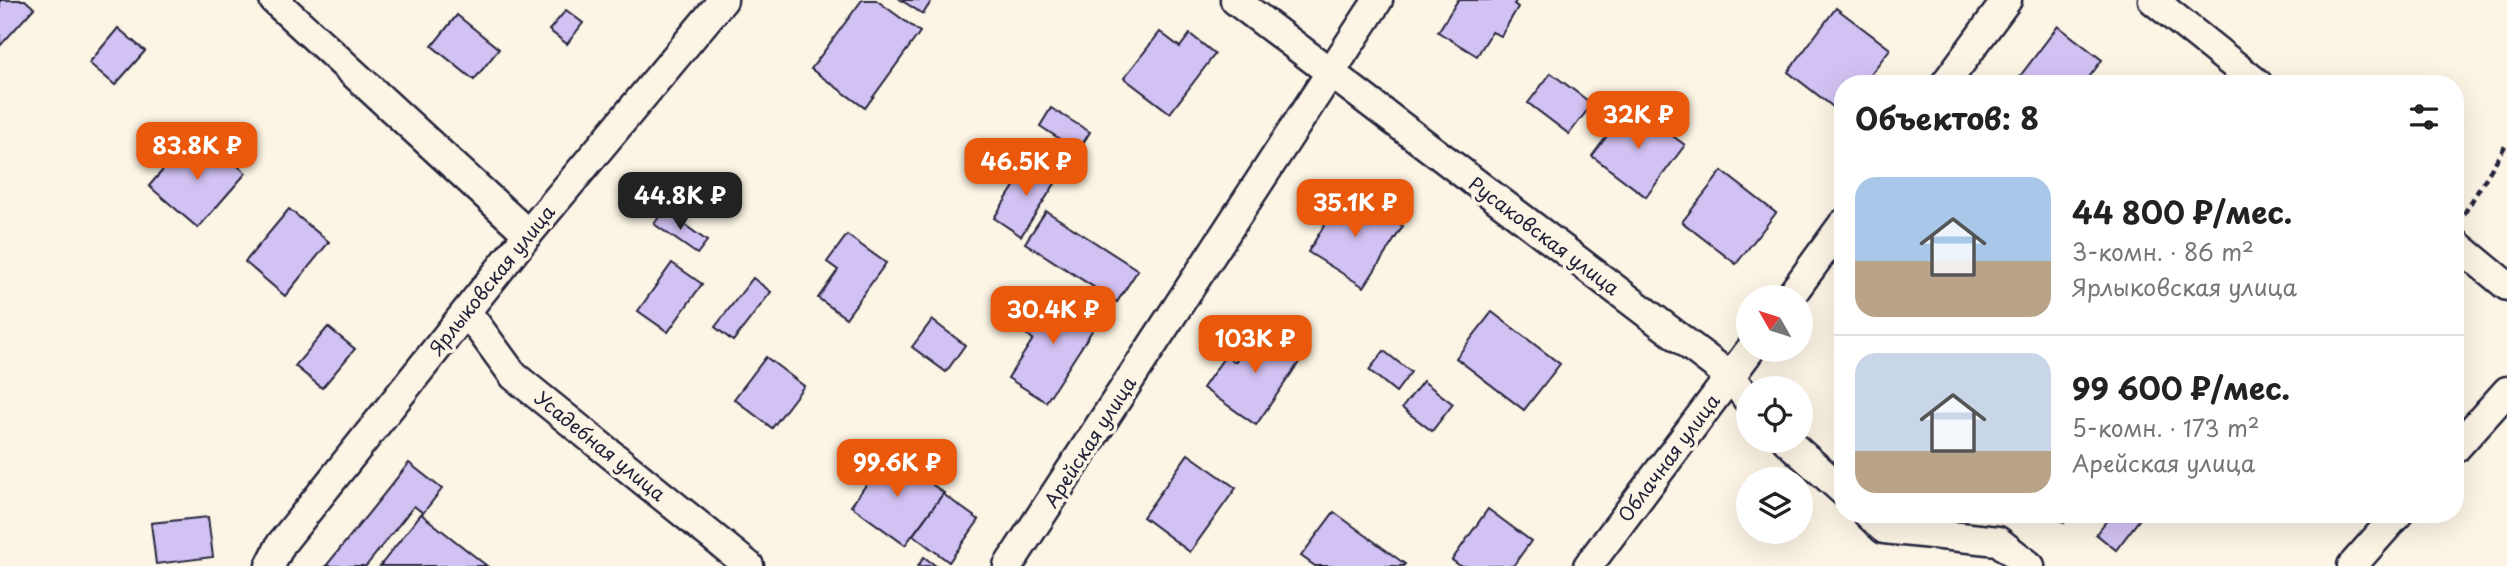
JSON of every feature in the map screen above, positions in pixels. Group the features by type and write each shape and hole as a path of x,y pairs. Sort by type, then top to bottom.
{"street":[{"path":"274,0 528,234"},
{"name":"Ярлыковская улица","path":"270,566 281,544 528,234 723,0"},
{"name":"Русаковская улица","path":"1235,0 1731,377 1736,384"},
{"name":"Арейская улица","path":"1008,566 1378,0"},
{"path":"1952,75 2007,0"},
{"path":"2153,0 2247,75"},
{"path":"1798,285 1834,236"},
{"path":"2464,237 2507,286"},
{"name":"Усадебная улица","path":"467,312 514,376 749,566"},
{"name":"Облачная улица","path":"1588,566 1742,362"},
{"path":"2464,439 2507,391"},
{"path":"1800,453 1834,483"},
{"path":"1878,523 1884,528 1998,541 2030,566"},
{"path":"2352,566 2390,523"}],"path":[{"path":"2464,219 2507,143"}],"building":[{"path":"0,0 25,0 34,8 0,46"},
{"path":"862,0 876,0 920,32 865,108 811,69"},
{"path":"901,0 932,0 923,14"},
{"path":"1458,0 1517,0 1514,4 1518,7 1501,36 1492,32 1477,56 1438,32"},
{"path":"1836,8 1890,49 1870,75 1834,75 1834,108 1788,72"},
{"path":"566,10 583,23 567,44 549,30"},
{"path":"457,15 499,49 474,80 432,46"},
{"path":"2058,26 2102,60 2091,75 2021,75"},
{"path":"118,28 145,51 115,85 89,63"},
{"path":"1160,32 1180,47 1190,34 1215,54 1170,113 1124,78"},
{"path":"1551,73 1592,104 1569,134 1528,103"},
{"path":"1630,105 1685,145 1646,197 1592,156"},
{"path":"1051,108 1090,132 1078,151 1040,126"},
{"path":"189,140 206,155 214,145 246,173 198,228 149,186"},
{"path":"1030,161 1058,179 1021,236 994,218"},
{"path":"1722,171 1776,213 1736,264 1682,222"},
{"path":"1346,190 1403,226 1364,287 1308,252"},
{"path":"289,209 329,242 285,296 245,262"},
{"path":"664,210 707,241 697,254 654,224"},
{"path":"1046,211 1138,270 1117,302 1025,243"},
{"path":"847,235 886,263 846,318 818,298 838,270 827,262"},
{"path":"672,263 702,284 668,332 638,311"},
{"path":"753,278 771,292 733,341 715,327"},
{"path":"1053,291 1099,320 1046,402 1008,378 1033,339 1026,334"},
{"path":"1492,312 1560,364 1524,410 1456,358"},
{"path":"932,320 965,345 946,372 912,347"},
{"path":"1260,325 1304,355 1256,425 1203,388 1225,356 1235,362"},
{"path":"328,327 355,349 322,388 295,366"},
{"path":"1384,351 1411,372 1396,392 1369,370"},
{"path":"766,357 804,386 772,428 734,399"},
{"path":"1423,381 1453,404 1432,431 1402,408"},
{"path":"889,453 944,493 905,545 851,506"},
{"path":"1188,454 1236,488 1190,552 1143,517"},
{"path":"409,463 442,489 423,513 414,506 366,566 326,566"},
{"path":"943,494 979,520 949,562 913,535"},
{"path":"1488,509 1531,541 1513,566 1460,566 1452,560"},
{"path":"1334,512 1405,564 1315,566 1301,556"},
{"path":"421,514 487,566 380,566"},
{"path":"208,517 213,557 156,564 151,523"},
{"path":"2105,523 2137,523 2116,550 2096,534"},
{"path":"924,557 936,566 918,566"}]}
